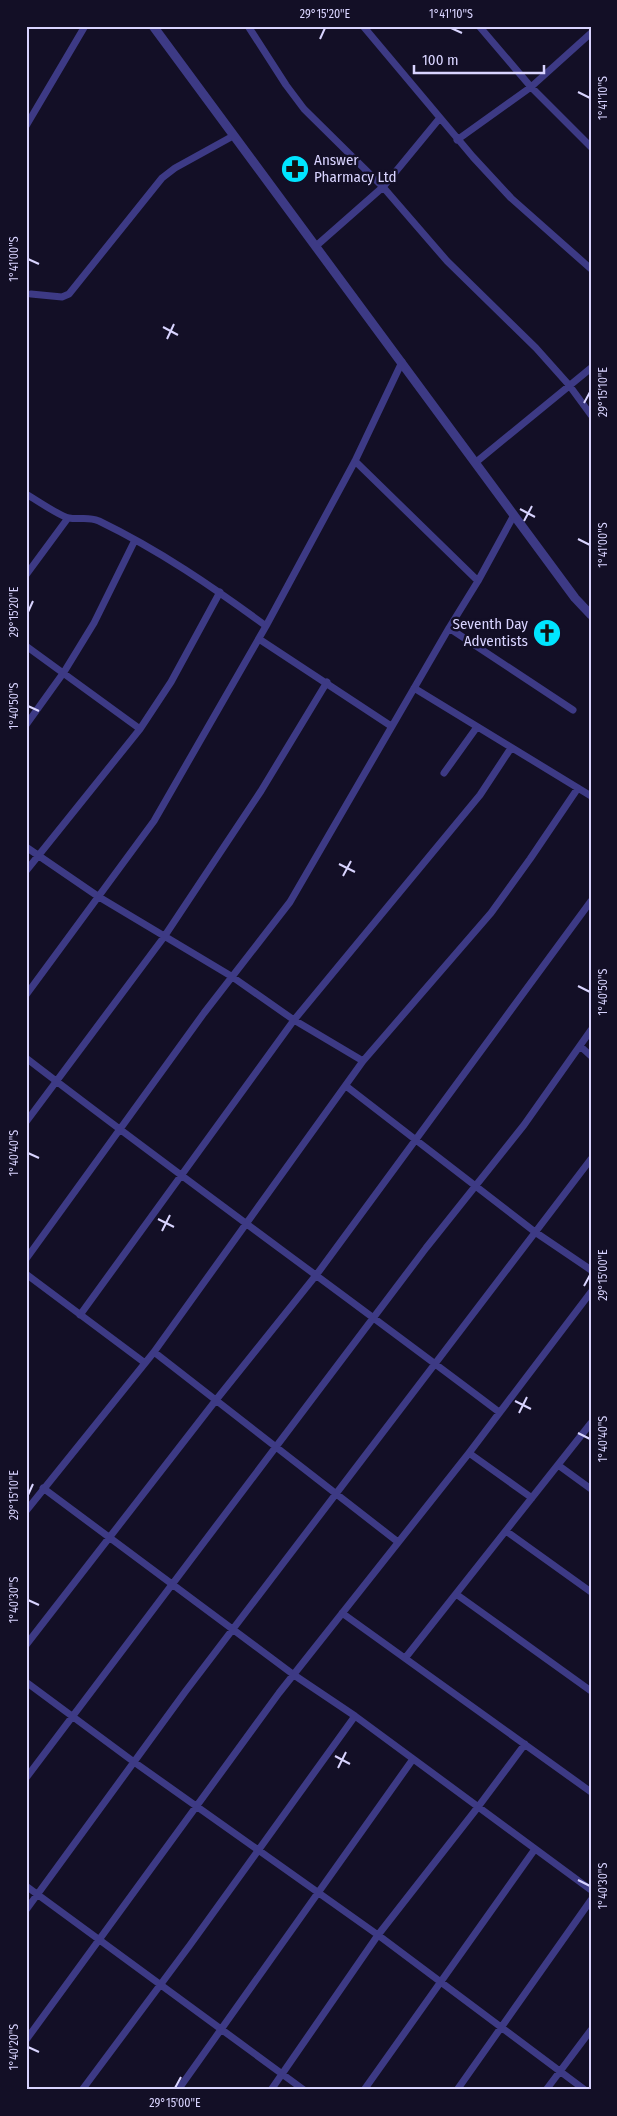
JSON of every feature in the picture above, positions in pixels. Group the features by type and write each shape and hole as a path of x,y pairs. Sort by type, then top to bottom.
{"street":[{"path":"26,126 85,26"},
{"path":"153,26 575,598 591,615"},
{"path":"248,26 304,109 383,187 447,261 536,348 569,384 591,415"},
{"path":"363,26 457,140 511,198 591,270"},
{"path":"478,26 531,87 591,147"},
{"path":"457,140 531,87 591,33"},
{"path":"316,246 383,187 439,119"},
{"path":"31,294 62,297 69,294 162,178 175,168 233,136"},
{"path":"26,995 154,821 259,639 355,461 402,362"},
{"path":"476,463 569,384 591,368"},
{"path":"355,461 478,581"},
{"path":"26,494 68,518 84,517 96,520 135,540 220,592 266,626"},
{"path":"26,1258 231,976 290,902 448,628 478,581 514,515"},
{"path":"26,575 68,518"},
{"path":"26,725 64,672 94,623 135,540"},
{"path":"26,871 140,729 171,682 220,592"},
{"path":"448,628 573,710"},
{"path":"259,639 392,726"},
{"path":"26,646 140,729"},
{"path":"26,1122 164,937 261,791 327,682"},
{"path":"414,688 591,796"},
{"path":"444,773 477,727"},
{"path":"80,1315 294,1020 480,795 511,748"},
{"path":"26,1511 154,1352 363,1061 491,913 578,788"},
{"path":"26,847 164,937 231,976 294,1020 363,1061"},
{"path":"26,1645 109,1536 317,1274 591,901"},
{"path":"26,1778 374,1318 524,1125 591,1030"},
{"path":"580,1046 591,1056"},
{"path":"26,1058 499,1412"},
{"path":"346,1086 535,1232 591,1270"},
{"path":"26,1910 233,1629 337,1495 591,1159"},
{"path":"26,1274 145,1363"},
{"path":"26,2040 99,1938 294,1675 469,1453 591,1292"},
{"path":"154,1352 398,1542"},
{"path":"406,1657 591,1423"},
{"path":"469,1453 532,1498"},
{"path":"558,1465 591,1489"},
{"path":"43,1488 294,1675 355,1716 591,1890"},
{"path":"506,1531 591,1592"},
{"path":"456,1594 591,1691"},
{"path":"342,1613 406,1657 591,1792"},
{"path":"26,1682 134,1762 378,1935 585,2090"},
{"path":"82,2090 355,1716"},
{"path":"271,2090 378,1935 525,1744"},
{"path":"178,2090 220,2028 413,1759"},
{"path":"364,2090 535,1849"},
{"path":"26,1886 304,2090"},
{"path":"457,2090 591,1900"},
{"path":"546,2090 591,2030"}],"place":[{"name":"Answer Pharmacy Ltd","path":"295,169"},
{"name":"Seventh Day Adventists","path":"547,633"}]}
